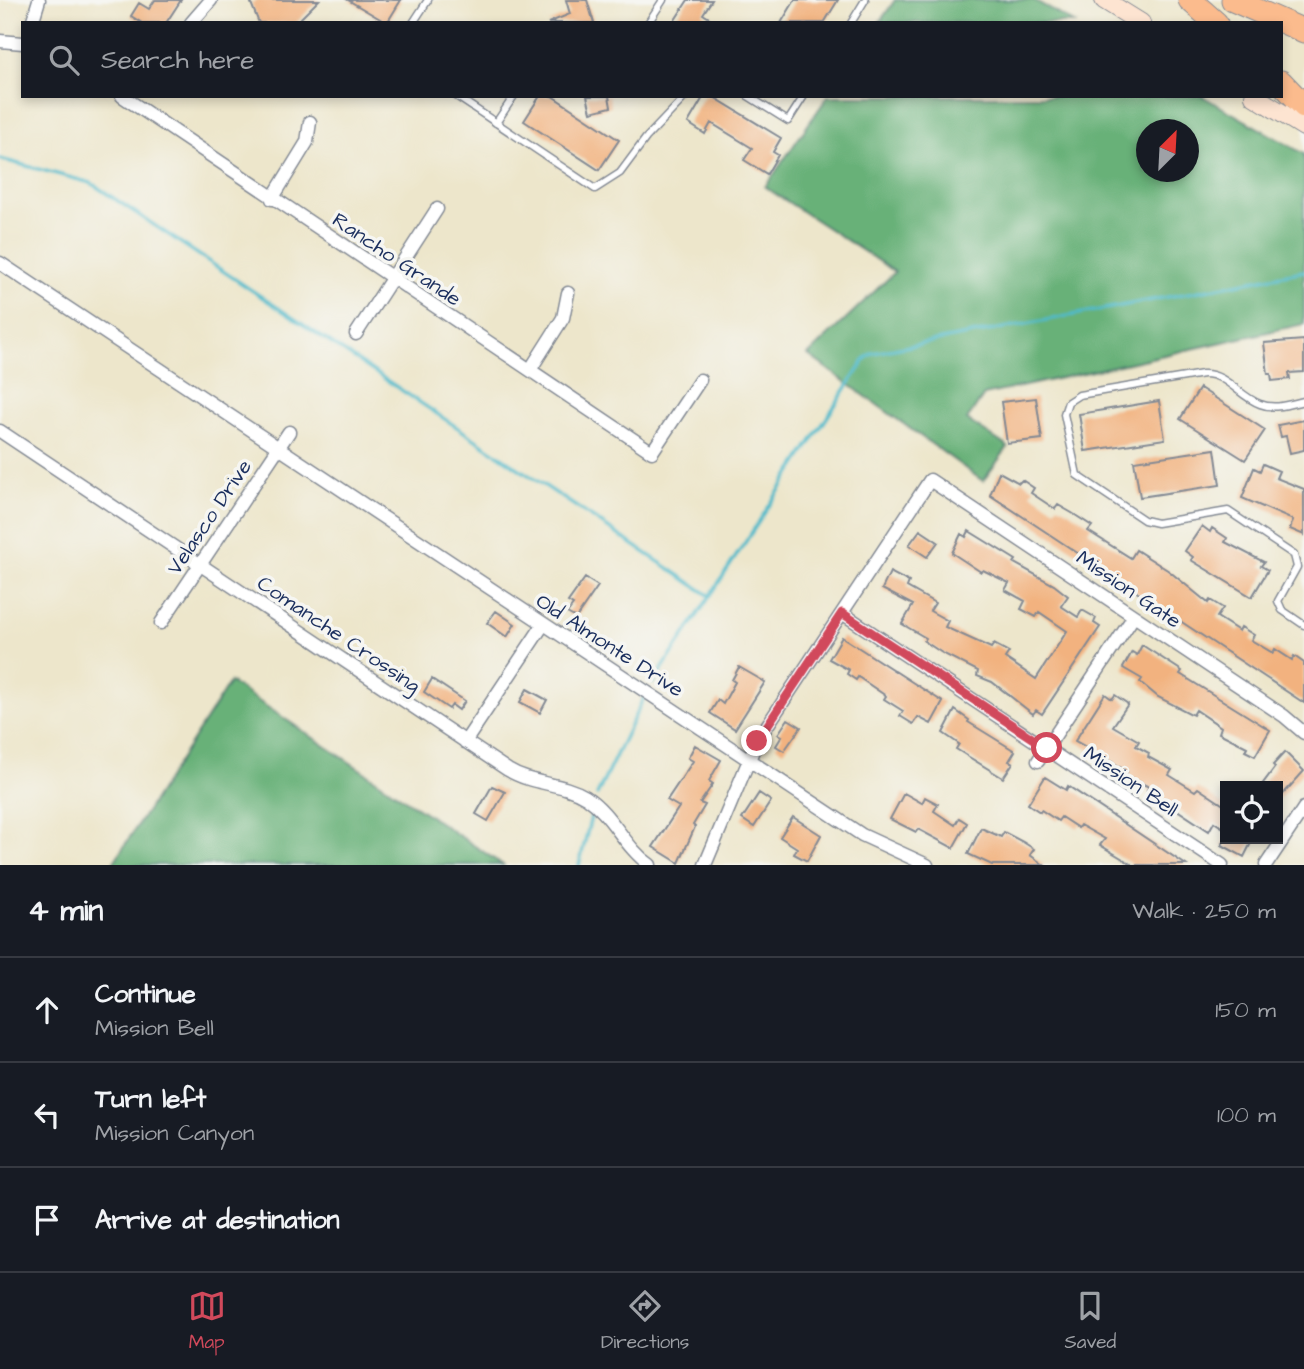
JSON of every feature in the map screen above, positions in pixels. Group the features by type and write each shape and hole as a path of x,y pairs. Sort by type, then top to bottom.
{"highway":[{"path":"1189,0 1214,21"},
{"path":"1233,0 1281,21"},
{"path":"1283,22 1304,31"},
{"path":"1283,84 1304,106"}],"main road":[{"path":"1104,0 1138,21"},
{"path":"1257,98 1304,127"}],"street":[{"path":"33,21 39,0"},
{"path":"193,21 211,0"},
{"path":"0,41 21,43"},
{"name":"Rancho Grande","path":"139,101 272,199 652,452 699,380"},
{"path":"272,199 307,142 310,122"},
{"path":"356,334 437,209"},
{"name":"Old Almonte Drive","path":"0,262 862,835 927,865"},
{"path":"530,370 563,318 568,293"},
{"name":"Comanche Crossing","path":"0,431 521,778 570,789 585,797 599,807 630,848 650,865"},
{"name":"Velasco Drive","path":"161,623 289,432"},
{"name":"Mission Gate","path":"842,613 930,480 1284,716 1304,733"},
{"path":"705,865 748,757 770,718 842,613"},
{"name":"Mission Bell","path":"842,613 1222,865"},
{"path":"1038,761 1134,616"},
{"path":"465,742 543,625"},
{"path":"1266,865 1304,808"}],"lane":[{"path":"414,21 428,0"},
{"path":"649,21 663,0"},
{"path":"852,21 865,0"},
{"path":"459,98 595,189 620,173 646,138 684,98"},
{"path":"496,123 513,98"},
{"path":"751,98 788,121 803,98"},
{"path":"1304,401 1279,407 1259,404 1219,377 1203,374 1079,395 1068,402 1064,414 1077,475 1144,520 1157,523 1228,511 1294,555 1297,567 1278,601 1282,610 1304,625"}],"green space":[{"path":"895,0 1034,0 1071,21 880,21"},
{"path":"827,98 1206,98 1304,154 1304,324 984,395 967,420 1008,447 983,481 808,355 895,272 765,187"},
{"path":"230,682 503,865 112,865"}],"building":[{"path":"155,0 181,0 167,21 139,21 131,16 139,3 149,9"},
{"path":"259,0 319,0 298,21 258,21 251,3"},
{"path":"348,0 401,0 388,21 384,21"},
{"path":"566,0 587,0 593,21 553,21 570,14"},
{"path":"688,0 712,0 703,14 714,21 674,21"},
{"path":"795,0 838,0 825,21 782,21"},
{"path":"539,98 555,98 619,140 599,170 524,121"},
{"path":"588,98 609,98 611,107 591,112"},
{"path":"703,98 715,98 781,138 773,152 778,155 767,174 744,160 752,148 711,123 705,134 688,123"},
{"path":"1304,340 1304,372 1289,373 1290,379 1272,381 1271,374 1268,374 1264,343"},
{"path":"1200,388 1265,430 1245,460 1180,419"},
{"path":"1036,398 1042,439 1007,443 1001,402"},
{"path":"1159,401 1165,439 1085,451 1079,414"},
{"path":"1304,420 1304,450 1290,453 1286,436 1281,437 1278,425"},
{"path":"1215,449 1220,485 1140,497 1134,461"},
{"path":"1263,464 1279,471 1276,478 1304,489 1304,535 1290,529 1293,520 1242,498 1254,468 1260,471"},
{"path":"999,472 1019,483 1022,480 1034,488 1031,493 1055,509 1058,505 1092,526 1088,531 1131,558 1136,550 1169,571 1208,603 1210,600 1223,608 1217,617 1239,631 1241,627 1254,635 1251,640 1273,653 1275,649 1292,660 1294,656 1304,663 1304,703 990,495"},
{"path":"1202,526 1210,532 1212,528 1227,538 1225,542 1264,562 1261,566 1268,570 1252,597 1191,560 1193,557 1185,551"},
{"path":"920,530 938,542 927,557 909,545"},
{"path":"969,531 1016,560 1014,563 1054,585 1068,596 1061,606 1078,617 1082,610 1096,618 1094,623 1100,627 1042,714 1036,710 1033,714 992,682 977,676 978,671 942,653 924,641 926,638 902,624 913,605 882,589 890,572 909,582 907,587 935,603 930,611 948,621 945,627 991,648 994,644 1009,652 1005,658 1036,679 1067,631 1039,612 1036,617 1021,609 1025,601 1005,590 1009,583 983,570 981,572 952,553 961,534 966,537"},
{"path":"585,578 598,586 576,618 567,613 573,605 568,602"},
{"path":"496,611 515,624 507,637 487,623"},
{"path":"842,637 943,702 931,724 918,717 913,724 900,716 903,711 884,699 886,696 858,677 856,680 847,674 849,670 829,659"},
{"path":"1142,645 1182,671 1180,674 1270,730 1255,756 1245,751 1247,747 1219,733 1221,727 1196,710 1193,715 1158,697 1140,682 1142,679 1123,668 1132,652 1137,655"},
{"path":"739,667 765,682 735,729 710,713 718,700 723,704 735,682 732,680"},
{"path":"432,679 465,701 459,710 452,705 449,709 424,692"},
{"path":"527,689 547,700 540,713 520,702"},
{"path":"1105,694 1112,699 1115,695 1128,704 1113,726 1139,741 1136,746 1149,753 1148,757 1172,770 1169,775 1195,791 1198,788 1220,803 1220,826 1214,822 1209,831 1147,790 1149,787 1125,775 1127,772 1108,759 1075,741"},
{"path":"955,710 969,720 968,722 1015,751 1009,761 1013,763 1003,778 956,749 959,744 943,733"},
{"path":"788,719 801,727 784,751 776,746 782,736 778,734"},
{"path":"695,745 721,760 709,781 713,784 700,803 705,805 693,825 695,827 679,863 653,847 679,807 667,800 693,761 688,758"},
{"path":"1285,752 1304,771 1283,794 1283,781 1265,781 1275,767 1273,765"},
{"path":"1045,777 1066,790 1068,786 1186,865 1133,865 1100,845 1105,839 1080,825 1078,828 1061,817 1058,821 1041,810 1040,812 1028,804"},
{"path":"492,786 505,792 488,821 476,814"},
{"path":"759,793 771,801 754,827 742,819"},
{"path":"904,793 922,803 925,797 938,804 934,811 955,825 959,818 967,823 953,848 918,829 916,832 890,819"},
{"path":"793,817 821,835 807,861 794,854 797,848 780,837"},
{"path":"981,828 1001,837 1004,832 1023,842 1034,849 1030,855 1044,865 992,865 968,854"},
{"path":"1222,844 1250,844 1244,857"}],"waterway":[{"path":"0,159 91,183 710,596"},
{"path":"653,683 866,358 873,353 1304,271"},
{"path":"597,795 644,697"},
{"path":"579,865 592,813"}],"route":[{"path":"757,741 842,613 1047,748"}]}
